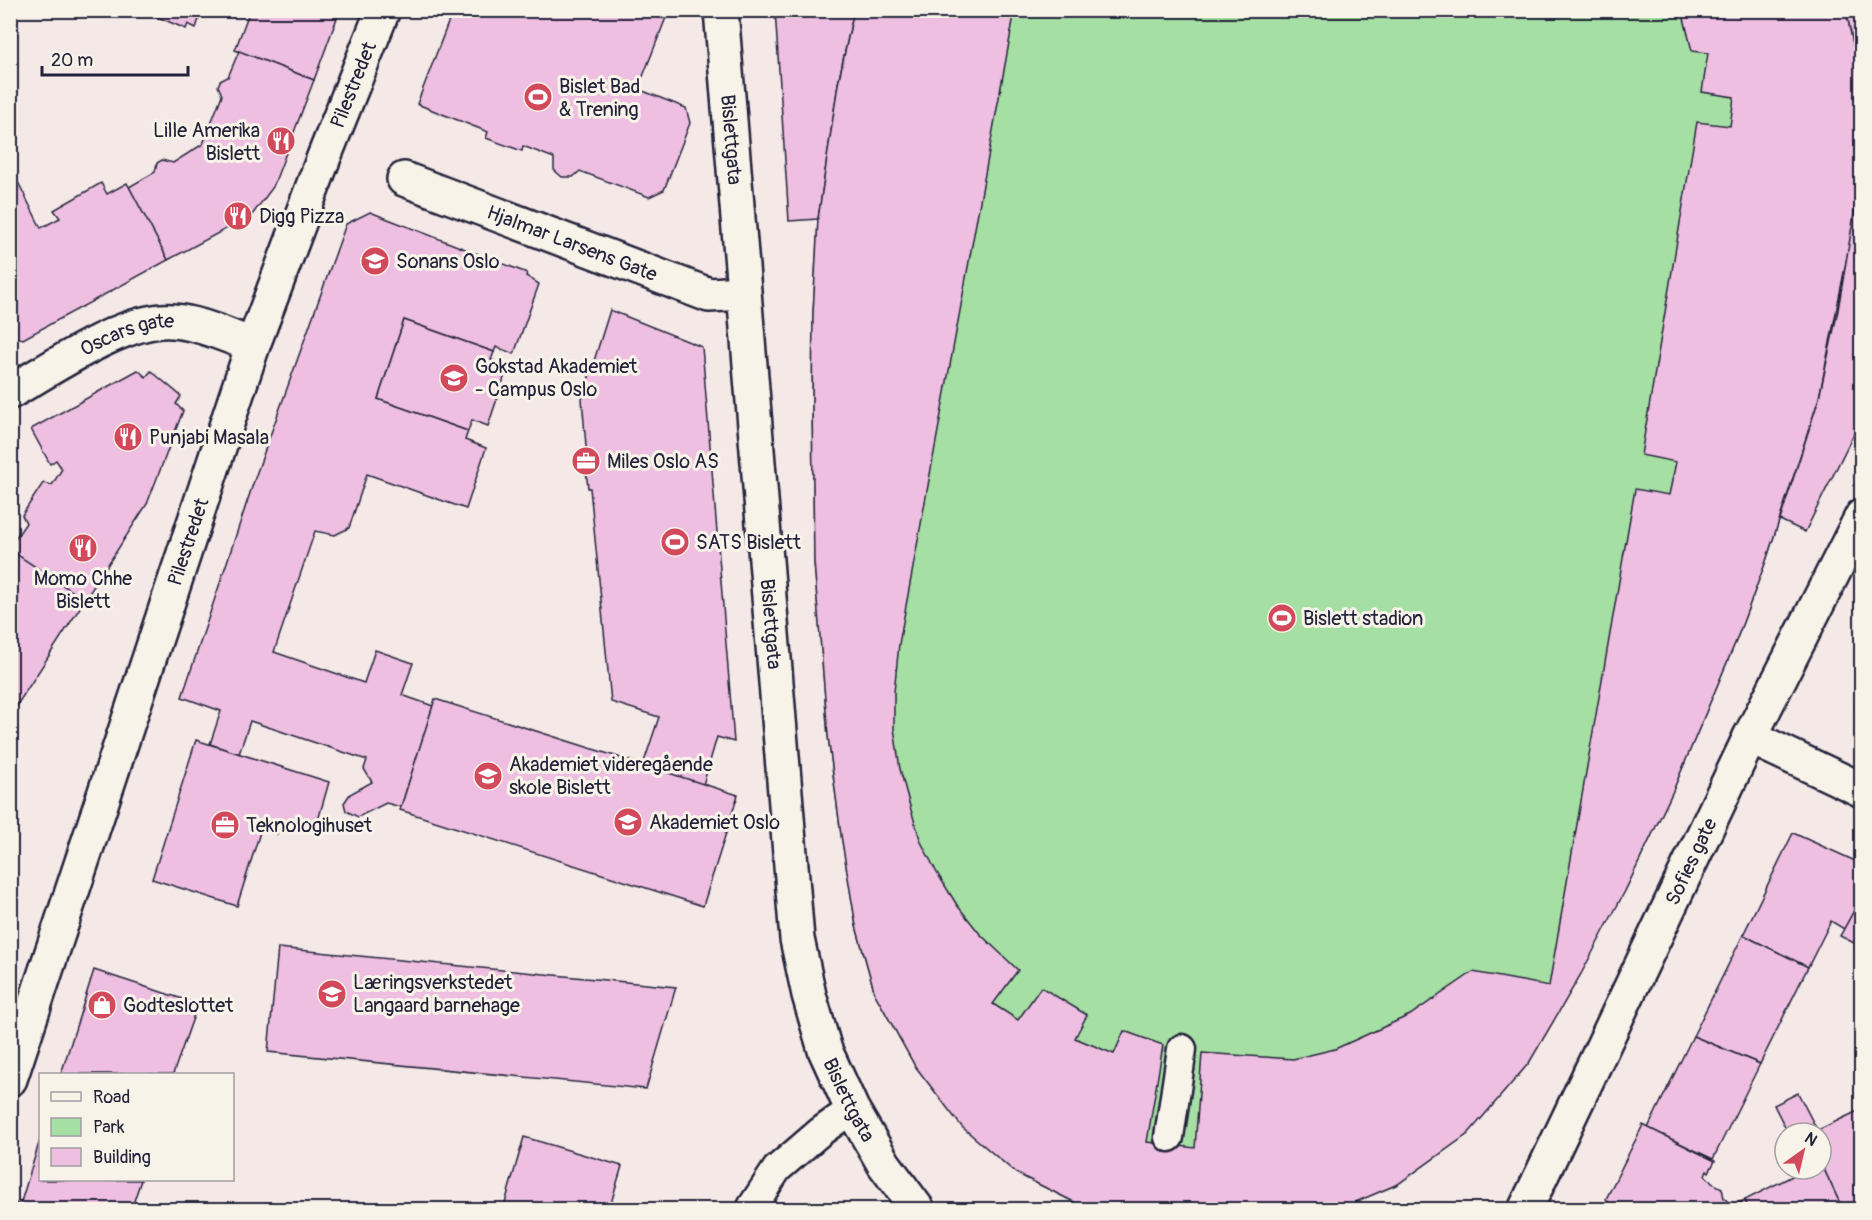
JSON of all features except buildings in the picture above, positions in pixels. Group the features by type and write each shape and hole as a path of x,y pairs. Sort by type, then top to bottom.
{"street":[{"name":"Pilestredet","path":"14,1060 253,345 324,157 383,10"},
{"name":"Bislettgata","path":"721,10 797,939 809,995 825,1050 852,1109 884,1164 918,1209"},
{"name":"Hjalmar Larsens Gate","path":"404,179 709,295 743,293"},
{"name":"Oscars gate","path":"10,392 104,339 135,325 154,321 173,321 201,327 253,345"},
{"name":"Sofies gate","path":"1525,1209 1750,737 1862,516"},
{"path":"1750,737 1862,790"}],"lane":[{"path":"1169,1137 1182,1049"},
{"path":"752,1207 777,1169 820,1132 852,1109"}],"green space":[{"name":"Bislett stadion","path":"854,11 1846,11 1850,242 1819,398 1766,561 1736,641 1672,793 1625,891 1468,1134 1398,1184 1337,1209 1093,1210 1016,1173 915,1066 875,994 856,926 841,835 828,736 814,562 813,313 818,219"}],"place":[{"name":"Bislet Bad & Trening","path":"538,97"},
{"name":"Lille Amerika Bislett","path":"281,141"},
{"name":"Digg Pizza","path":"238,216"},
{"name":"Sonans Oslo","path":"375,261"},
{"name":"Gokstad Akademiet - Campus Oslo","path":"454,378"},
{"name":"Punjabi Masala","path":"128,437"},
{"name":"Miles Oslo AS","path":"586,461"},
{"name":"SATS Bislett","path":"675,542"},
{"name":"Momo Chhe Bislett","path":"83,548"},
{"name":"Bislett stadion","path":"1282,618"},
{"name":"Akademiet videregående skole Bislett","path":"488,776"},
{"name":"Akademiet Oslo","path":"628,822"},
{"name":"Teknologihuset","path":"225,825"},
{"name":"Læringsverkstedet Langaard barnehage","path":"332,994"},
{"name":"Godteslottet","path":"102,1005"}]}
